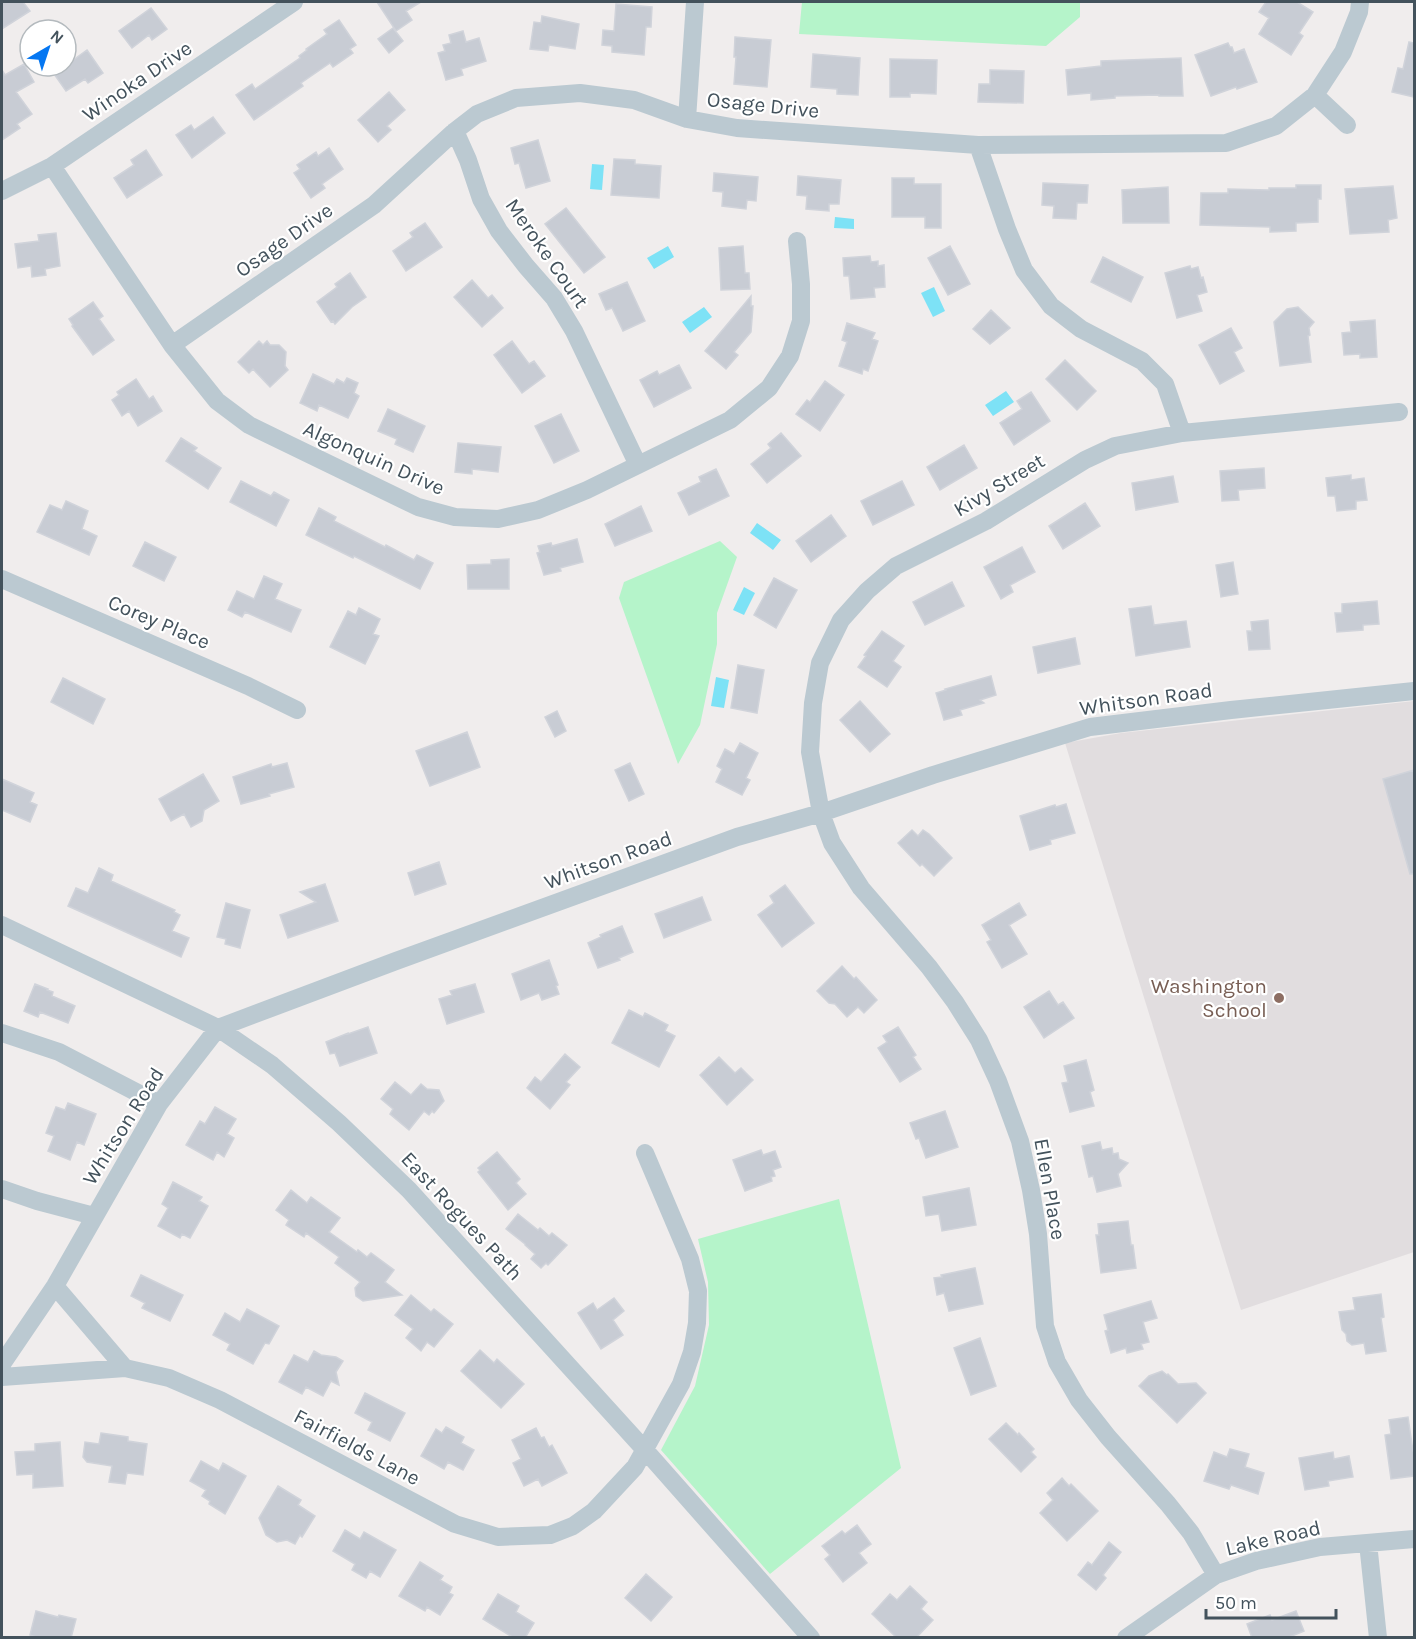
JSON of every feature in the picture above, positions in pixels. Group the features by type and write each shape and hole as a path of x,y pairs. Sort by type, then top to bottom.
{"street":[{"name":"Winoka Drive","path":"2,191 52,166 294,2"},
{"path":"687,119 695,2"},
{"name":"Osage Drive","path":"172,345 374,205 455,131 477,114 516,98 580,93 634,100 687,119 737,128 978,145 1226,143 1276,126 1315,95 1343,52 1359,12 1360,2"},
{"path":"1315,95 1347,125"},
{"name":"Meroke Court","path":"455,131 490,215 526,266 554,298 574,331 638,465"},
{"path":"978,145 1024,270 1051,306 1081,329 1142,361 1165,384 1182,433"},
{"name":"Algonquin Drive","path":"52,166 172,345 217,401 249,425 418,507 455,517 498,519 538,510 587,490 730,420 769,388 790,356 801,321 801,284 797,241"},
{"name":"Kivy Street","path":"821,813 810,752 813,704 820,663 841,620 867,591 896,566 986,521 1085,460 1115,446 1182,433 1399,412"},
{"name":"Corey Place","path":"2,579 248,686 297,710"},
{"name":"Whitson Road","path":"2,1364 55,1286 159,1104 218,1028 736,837 821,813 933,775 1090,727 1414,691"},
{"name":"Ellen Place","path":"821,813 832,843 861,888 929,967 955,1002 979,1040 998,1081 1020,1141 1031,1190 1038,1234 1046,1326 1057,1362 1079,1400 1191,1533 1216,1575"},
{"name":"East Rogues Path","path":"2,925 218,1028 272,1065 339,1123 410,1190 811,1638"},
{"path":"2,1033 59,1052 159,1104"},
{"name":"Fairfields Lane","path":"125,1368 169,1378 220,1400 455,1524 498,1537 550,1535 573,1526 594,1511 635,1467 681,1384 692,1352 697,1323 698,1292 690,1259 645,1153"},
{"path":"2,1190 94,1216"},
{"path":"55,1286 125,1368"},
{"path":"2,1377 125,1368"},
{"name":"Lake Road","path":"1126,1638 1216,1575 1256,1561 1320,1547 1414,1539"},
{"path":"1368,1543 1378,1638"}],"shaded area":[{"name":"Washington School","path":"1414,701 1414,1252 1241,1310 1065,743 1121,733"}],"green space":[{"path":"802,2 1080,2 1080,17 1046,46 799,34"},
{"path":"720,541 737,557 717,613 717,644 700,725 678,764 619,598 624,582"},
{"path":"839,1199 901,1468 770,1574 661,1450 695,1386 709,1325 708,1282 698,1239"}],"water":[{"path":"592,164 604,165 602,190 590,189"},
{"path":"835,217 854,219 854,229 834,228"},
{"path":"668,246 674,257 654,269 647,258"},
{"path":"934,287 945,311 933,317 921,293"},
{"path":"704,307 712,317 690,333 682,322"},
{"path":"1006,391 1014,402 993,416 985,405"},
{"path":"757,523 781,540 773,550 750,533"},
{"path":"744,587 755,593 744,615 733,610"},
{"path":"716,677 729,680 724,708 711,706"}],"building":[{"path":"2,2 23,2 30,11 2,29"},
{"path":"377,2 421,2 406,11 412,20 396,31"},
{"path":"1266,2 1297,2 1313,12 1299,33 1303,36 1291,55 1259,34 1269,18 1259,12"},
{"path":"616,4 652,7 651,27 646,27 644,55 612,52 612,46 602,45 603,30 614,31"},
{"path":"151,8 167,29 152,40 149,35 132,48 119,31"},
{"path":"542,16 579,24 575,49 549,45 548,51 530,49 534,22 541,23"},
{"path":"339,20 356,45 350,49 353,53 333,67 330,63 301,83 303,86 254,120 236,95 252,84 255,89 300,58 299,56 306,49 327,34 324,30"},
{"path":"393,28 403,41 389,53 378,39"},
{"path":"463,31 466,42 479,38 486,61 461,69 463,75 446,80 438,53 445,51 443,45 451,43 449,35"},
{"path":"735,37 771,40 767,87 734,84"},
{"path":"1409,42 1414,43 1414,97 1392,92 1398,68 1403,69"},
{"path":"1228,43 1234,53 1244,49 1257,82 1211,96 1195,55"},
{"path":"87,50 103,73 88,83 85,79 66,91 57,78 78,78 78,57"},
{"path":"813,54 860,58 858,95 837,94 837,89 811,87"},
{"path":"1181,58 1183,96 1115,96 1115,98 1091,100 1091,93 1068,95 1066,70 1101,66 1101,61"},
{"path":"890,59 937,60 936,94 910,93 910,97 890,97"},
{"path":"18,67 18,78 32,78 34,82 16,92 32,114 17,124 20,128 2,140 2,70 5,75"},
{"path":"990,70 1024,71 1023,103 978,102 979,84 990,84"},
{"path":"389,92 405,110 387,126 391,130 378,142 358,120"},
{"path":"213,117 225,133 192,158 176,135 191,125 194,130"},
{"path":"538,140 550,181 526,188 519,163 515,164 511,148"},
{"path":"329,148 343,169 322,184 325,188 311,198 294,173 300,169 297,165 316,152 318,156"},
{"path":"146,150 162,175 127,198 114,178 134,165 131,160"},
{"path":"614,159 635,160 635,164 661,166 659,198 611,195"},
{"path":"714,173 758,177 756,201 747,200 746,209 722,206 723,192 713,191"},
{"path":"798,176 841,180 839,204 829,204 829,211 806,209 807,196 797,195"},
{"path":"892,178 914,178 914,184 941,184 941,228 925,228 925,217 892,217"},
{"path":"1043,183 1088,185 1087,203 1077,203 1076,219 1053,218 1054,206 1042,205"},
{"path":"1296,185 1321,185 1321,199 1318,199 1318,222 1296,223 1296,231 1270,232 1270,227 1200,225 1201,193 1228,193 1228,189 1296,188"},
{"path":"1393,186 1397,218 1388,220 1389,232 1350,234 1345,189"},
{"path":"1168,187 1169,223 1123,223 1122,190"},
{"path":"566,208 605,257 584,273 545,224"},
{"path":"425,223 442,247 406,271 393,251 413,237 410,233"},
{"path":"56,233 60,266 45,269 46,275 32,277 31,266 18,268 15,244 39,241 38,235"},
{"path":"743,246 745,273 749,273 750,289 721,290 719,248"},
{"path":"950,246 970,284 948,295 928,258"},
{"path":"870,256 871,262 878,261 878,266 884,265 885,287 874,288 875,297 851,299 849,276 844,276 843,258"},
{"path":"1103,257 1143,277 1131,302 1091,282"},
{"path":"1190,266 1191,269 1198,267 1207,292 1197,295 1202,311 1177,318 1165,273"},
{"path":"350,273 366,297 335,324 331,322 317,302 337,287 335,284"},
{"path":"472,280 488,298 492,295 503,308 482,327 454,297"},
{"path":"627,282 645,321 623,331 612,308 606,310 599,294"},
{"path":"751,296 751,306 753,306 751,332 734,352 738,355 726,369 705,351"},
{"path":"93,302 103,316 99,319 114,340 93,355 69,319"},
{"path":"1298,307 1314,322 1309,328 1310,335 1308,336 1311,362 1280,366 1274,322 1287,309"},
{"path":"991,310 1010,328 990,344 973,329"},
{"path":"1375,320 1377,357 1360,358 1360,354 1344,355 1342,333 1351,332 1350,322"},
{"path":"847,323 875,333 872,339 878,341 868,371 863,369 862,374 839,366 847,342 842,340"},
{"path":"1231,328 1242,348 1234,352 1244,371 1220,384 1199,345"},
{"path":"259,341 263,345 267,341 270,345 279,345 286,352 285,366 288,370 270,387 253,369 249,373 238,362"},
{"path":"512,341 529,364 534,361 545,376 522,393 494,355"},
{"path":"1065,360 1096,391 1077,410 1046,379"},
{"path":"679,365 691,388 654,407 640,380 657,371 659,375"},
{"path":"313,374 334,384 337,379 344,383 347,378 358,383 354,393 359,396 348,418 319,405 317,411 300,403"},
{"path":"136,379 149,399 153,396 162,411 138,426 129,411 122,416 112,400 119,395 117,392"},
{"path":"825,381 844,395 820,431 796,414 807,400 810,402"},
{"path":"1031,392 1050,421 1014,445 1000,423 1022,409 1017,401"},
{"path":"388,409 425,426 413,452 395,444 397,439 378,431"},
{"path":"561,414 579,451 554,463 535,426"},
{"path":"781,433 801,456 767,483 751,464 771,448 768,444"},
{"path":"181,438 197,448 194,451 221,468 208,489 166,461"},
{"path":"458,443 501,447 498,472 472,469 472,474 455,472"},
{"path":"964,445 977,468 940,490 927,467"},
{"path":"1264,468 1265,488 1238,490 1239,500 1222,501 1220,471"},
{"path":"716,469 729,496 689,515 678,493 701,482 699,477"},
{"path":"1351,475 1351,480 1364,478 1367,500 1356,501 1356,509 1337,511 1335,496 1328,496 1326,478"},
{"path":"1173,476 1178,502 1136,510 1132,483"},
{"path":"241,481 271,496 274,492 289,500 276,526 230,502"},
{"path":"902,481 914,505 873,525 861,501"},
{"path":"66,501 88,511 82,529 97,536 89,555 37,532 50,505 62,510"},
{"path":"1085,503 1100,526 1063,549 1049,526"},
{"path":"641,506 652,531 615,546 605,524"},
{"path":"319,508 336,517 334,521 385,547 386,545 414,560 417,555 433,563 420,589 306,535"},
{"path":"831,515 846,536 811,562 796,541"},
{"path":"577,539 583,562 544,575 537,553 540,552 538,546 551,543 552,546"},
{"path":"145,542 176,557 164,581 133,566"},
{"path":"1022,547 1035,572 1010,585 1013,592 1001,599 984,567"},
{"path":"509,559 509,589 468,589 467,565 491,564 491,560"},
{"path":"1233,562 1238,594 1221,597 1216,565"},
{"path":"264,576 282,584 275,599 301,610 291,632 245,612 242,617 228,610 237,591 254,599"},
{"path":"774,578 797,590 776,628 754,615"},
{"path":"952,582 964,606 925,625 913,602"},
{"path":"1377,601 1379,624 1363,625 1363,630 1337,632 1335,613 1342,613 1342,604"},
{"path":"1151,606 1154,625 1186,621 1190,647 1136,656 1129,609"},
{"path":"359,608 380,619 373,634 379,636 365,664 330,647 348,611 356,615"},
{"path":"1268,620 1270,649 1249,650 1247,631 1252,631 1251,622"},
{"path":"882,631 904,646 893,661 901,667 887,687 858,667"},
{"path":"1075,638 1080,664 1038,673 1033,647"},
{"path":"738,665 764,670 757,713 731,708"},
{"path":"991,676 996,695 980,700 984,703 960,710 962,715 944,720 936,693"},
{"path":"63,678 105,699 93,724 51,702"},
{"path":"860,701 890,734 870,752 840,720"},
{"path":"557,711 566,731 555,737 545,717"},
{"path":"467,732 480,767 430,786 416,751"},
{"path":"740,743 758,753 746,778 750,780 742,795 716,782 722,769 717,766 725,749 734,754"},
{"path":"287,763 294,787 241,804 233,777 271,764 272,767"},
{"path":"630,763 644,794 629,801 615,770"},
{"path":"1414,770 1414,874 1410,874 1383,779"},
{"path":"203,774 219,801 204,810 202,821 191,827 184,814 171,821 159,799"},
{"path":"2,779 34,793 30,802 37,805 30,822 2,810"},
{"path":"1066,804 1075,833 1050,840 1051,844 1030,850 1020,816 1055,805 1056,807"},
{"path":"912,830 918,836 923,830 929,834 952,858 934,876 922,864 920,866 898,843"},
{"path":"439,862 446,884 415,895 408,873"},
{"path":"99,868 113,875 111,881 175,910 174,912 180,915 172,931 189,938 181,957 68,906 76,888 88,893"},
{"path":"325,884 338,921 288,938 280,915 316,902 300,892"},
{"path":"785,885 814,923 782,947 758,915 774,903 770,896"},
{"path":"702,897 711,920 664,938 655,914"},
{"path":"226,903 250,910 240,948 225,944 226,939 217,937"},
{"path":"1019,903 1026,915 1009,925 1027,954 1002,968 987,942 991,940 982,925"},
{"path":"622,926 633,952 619,958 620,960 598,968 588,943"},
{"path":"549,960 559,994 542,1000 539,993 521,1000 512,974"},
{"path":"842,966 854,979 856,977 877,1000 864,1013 858,1007 847,1017 835,1004 829,1003 817,991"},
{"path":"35,984 53,992 52,996 75,1006 68,1023 40,1012 38,1017 24,1011"},
{"path":"475,984 484,1012 447,1024 439,999 452,995 450,991"},
{"path":"1049,991 1058,1005 1063,1002 1074,1018 1044,1038 1024,1007"},
{"path":"629,1010 643,1017 645,1013 668,1025 665,1031 675,1036 659,1067 612,1043"},
{"path":"368,1027 377,1053 340,1066 335,1053 330,1054 326,1042"},
{"path":"898,1027 916,1055 913,1057 921,1069 900,1082 878,1048 887,1042 883,1036"},
{"path":"565,1054 580,1067 566,1082 570,1085 550,1109 527,1088 535,1077 541,1082"},
{"path":"719,1057 735,1073 741,1068 753,1080 727,1105 700,1075"},
{"path":"1086,1060 1094,1090 1090,1092 1094,1106 1070,1112 1062,1083 1068,1082 1064,1066"},
{"path":"395,1082 411,1095 421,1084 427,1089 439,1090 444,1101 434,1113 432,1111 429,1115 424,1111 409,1130 390,1114 393,1109 381,1099"},
{"path":"68,1103 96,1114 84,1145 77,1142 70,1160 48,1151 54,1136 46,1133 56,1107 65,1110"},
{"path":"215,1107 236,1119 227,1134 234,1138 224,1157 217,1152 213,1160 186,1145 200,1121 205,1124"},
{"path":"945,1111 958,1147 926,1158 919,1138 916,1139 910,1123"},
{"path":"1100,1142 1102,1150 1112,1148 1113,1154 1118,1153 1119,1159 1128,1163 1118,1174 1121,1186 1097,1192 1093,1176 1089,1177 1082,1146"},
{"path":"761,1150 763,1155 775,1151 781,1167 773,1170 775,1176 771,1177 772,1181 745,1191 733,1160"},
{"path":"497,1152 520,1179 516,1183 526,1194 508,1210 478,1172 480,1170 478,1168"},
{"path":"173,1182 202,1197 199,1201 208,1206 190,1238 182,1234 180,1238 158,1226 168,1208 162,1204"},
{"path":"969,1188 976,1225 942,1231 939,1214 926,1216 923,1197"},
{"path":"291,1190 307,1203 311,1197 340,1218 329,1232 357,1252 358,1250 367,1257 371,1253 394,1270 385,1282 402,1295 363,1301 356,1296 355,1288 360,1282 335,1263 339,1257 306,1233 304,1237 286,1225 289,1220 276,1210"},
{"path":"518,1214 538,1230 540,1228 549,1236 552,1233 567,1245 548,1265 546,1263 541,1268 531,1259 535,1254 506,1229"},
{"path":"1128,1221 1136,1268 1101,1273 1096,1235 1099,1235 1098,1224"},
{"path":"975,1268 983,1304 949,1311 944,1293 937,1295 934,1278"},
{"path":"141,1275 183,1295 170,1321 142,1308 145,1303 131,1296"},
{"path":"1381,1294 1384,1317 1381,1318 1386,1351 1366,1354 1364,1343 1352,1345 1347,1341 1346,1334 1342,1330 1339,1312 1355,1310 1353,1298"},
{"path":"411,1295 431,1312 434,1309 453,1324 434,1347 427,1342 421,1351 406,1338 413,1329 395,1315"},
{"path":"614,1298 624,1311 613,1320 623,1335 601,1349 578,1313 593,1303 597,1310"},
{"path":"1151,1301 1157,1318 1143,1322 1149,1342 1141,1344 1143,1349 1127,1353 1126,1348 1111,1353 1105,1331 1108,1330 1104,1315"},
{"path":"247,1309 279,1326 269,1344 265,1343 253,1364 227,1350 230,1344 213,1335 225,1313 240,1322"},
{"path":"980,1338 996,1386 971,1395 954,1348"},
{"path":"480,1350 494,1363 497,1359 524,1384 501,1408 461,1371"},
{"path":"314,1351 343,1361 336,1372 339,1385 331,1381 323,1396 306,1387 302,1394 279,1382 294,1355 308,1362"},
{"path":"1162,1371 1178,1384 1196,1383 1206,1393 1177,1423 1139,1386 1149,1376"},
{"path":"365,1393 405,1413 390,1441 368,1430 372,1422 355,1413"},
{"path":"1408,1417 1414,1451 1414,1476 1391,1479 1385,1435 1391,1434 1389,1420"},
{"path":"1006,1423 1034,1449 1031,1452 1036,1457 1021,1472 989,1439"},
{"path":"446,1427 464,1437 461,1443 474,1450 463,1470 448,1462 444,1469 421,1456 436,1429 442,1433"},
{"path":"536,1428 549,1447 552,1445 567,1473 542,1486 538,1479 524,1486 513,1463 521,1459 512,1440"},
{"path":"101,1433 128,1437 128,1441 147,1444 143,1475 127,1473 125,1484 109,1482 112,1466 87,1462 83,1457 85,1442 99,1444"},
{"path":"60,1442 63,1486 33,1488 33,1474 17,1475 15,1452 35,1451 35,1444"},
{"path":"1230,1449 1249,1454 1245,1467 1264,1473 1258,1494 1231,1485 1229,1489 1204,1481 1214,1452 1227,1457"},
{"path":"1333,1452 1334,1459 1349,1456 1353,1477 1328,1481 1329,1486 1305,1490 1299,1458"},
{"path":"201,1461 219,1471 223,1463 246,1476 225,1514 209,1504 210,1501 202,1496 206,1490 190,1481"},
{"path":"1062,1478 1098,1511 1067,1541 1040,1513 1053,1500 1047,1493"},
{"path":"278,1486 301,1500 298,1505 315,1516 295,1544 287,1540 277,1542 266,1535 259,1518"},
{"path":"857,1525 871,1544 859,1553 867,1563 843,1582 825,1559 830,1555 822,1546 842,1531 845,1534"},
{"path":"345,1530 360,1539 364,1532 396,1550 380,1577 370,1571 366,1578 352,1570 355,1564 333,1551"},
{"path":"1109,1542 1121,1552 1103,1575 1106,1578 1096,1590 1078,1575 1088,1562 1092,1565"},
{"path":"420,1562 443,1576 440,1580 452,1587 449,1593 453,1595 440,1615 427,1607 425,1611 399,1596"},
{"path":"646,1574 672,1597 651,1621 625,1598"},
{"path":"910,1586 927,1602 921,1609 933,1620 916,1638 897,1638 872,1614 890,1594 897,1600"},
{"path":"498,1594 519,1606 516,1612 534,1623 525,1638 514,1638 483,1619"},
{"path":"36,1611 76,1619 71,1638 39,1638 30,1635"},
{"path":"1296,1611 1304,1631 1287,1638 1252,1638 1247,1624 1270,1615 1272,1620"}],"place":[{"name":"Washington School","path":"1279,998"}]}
